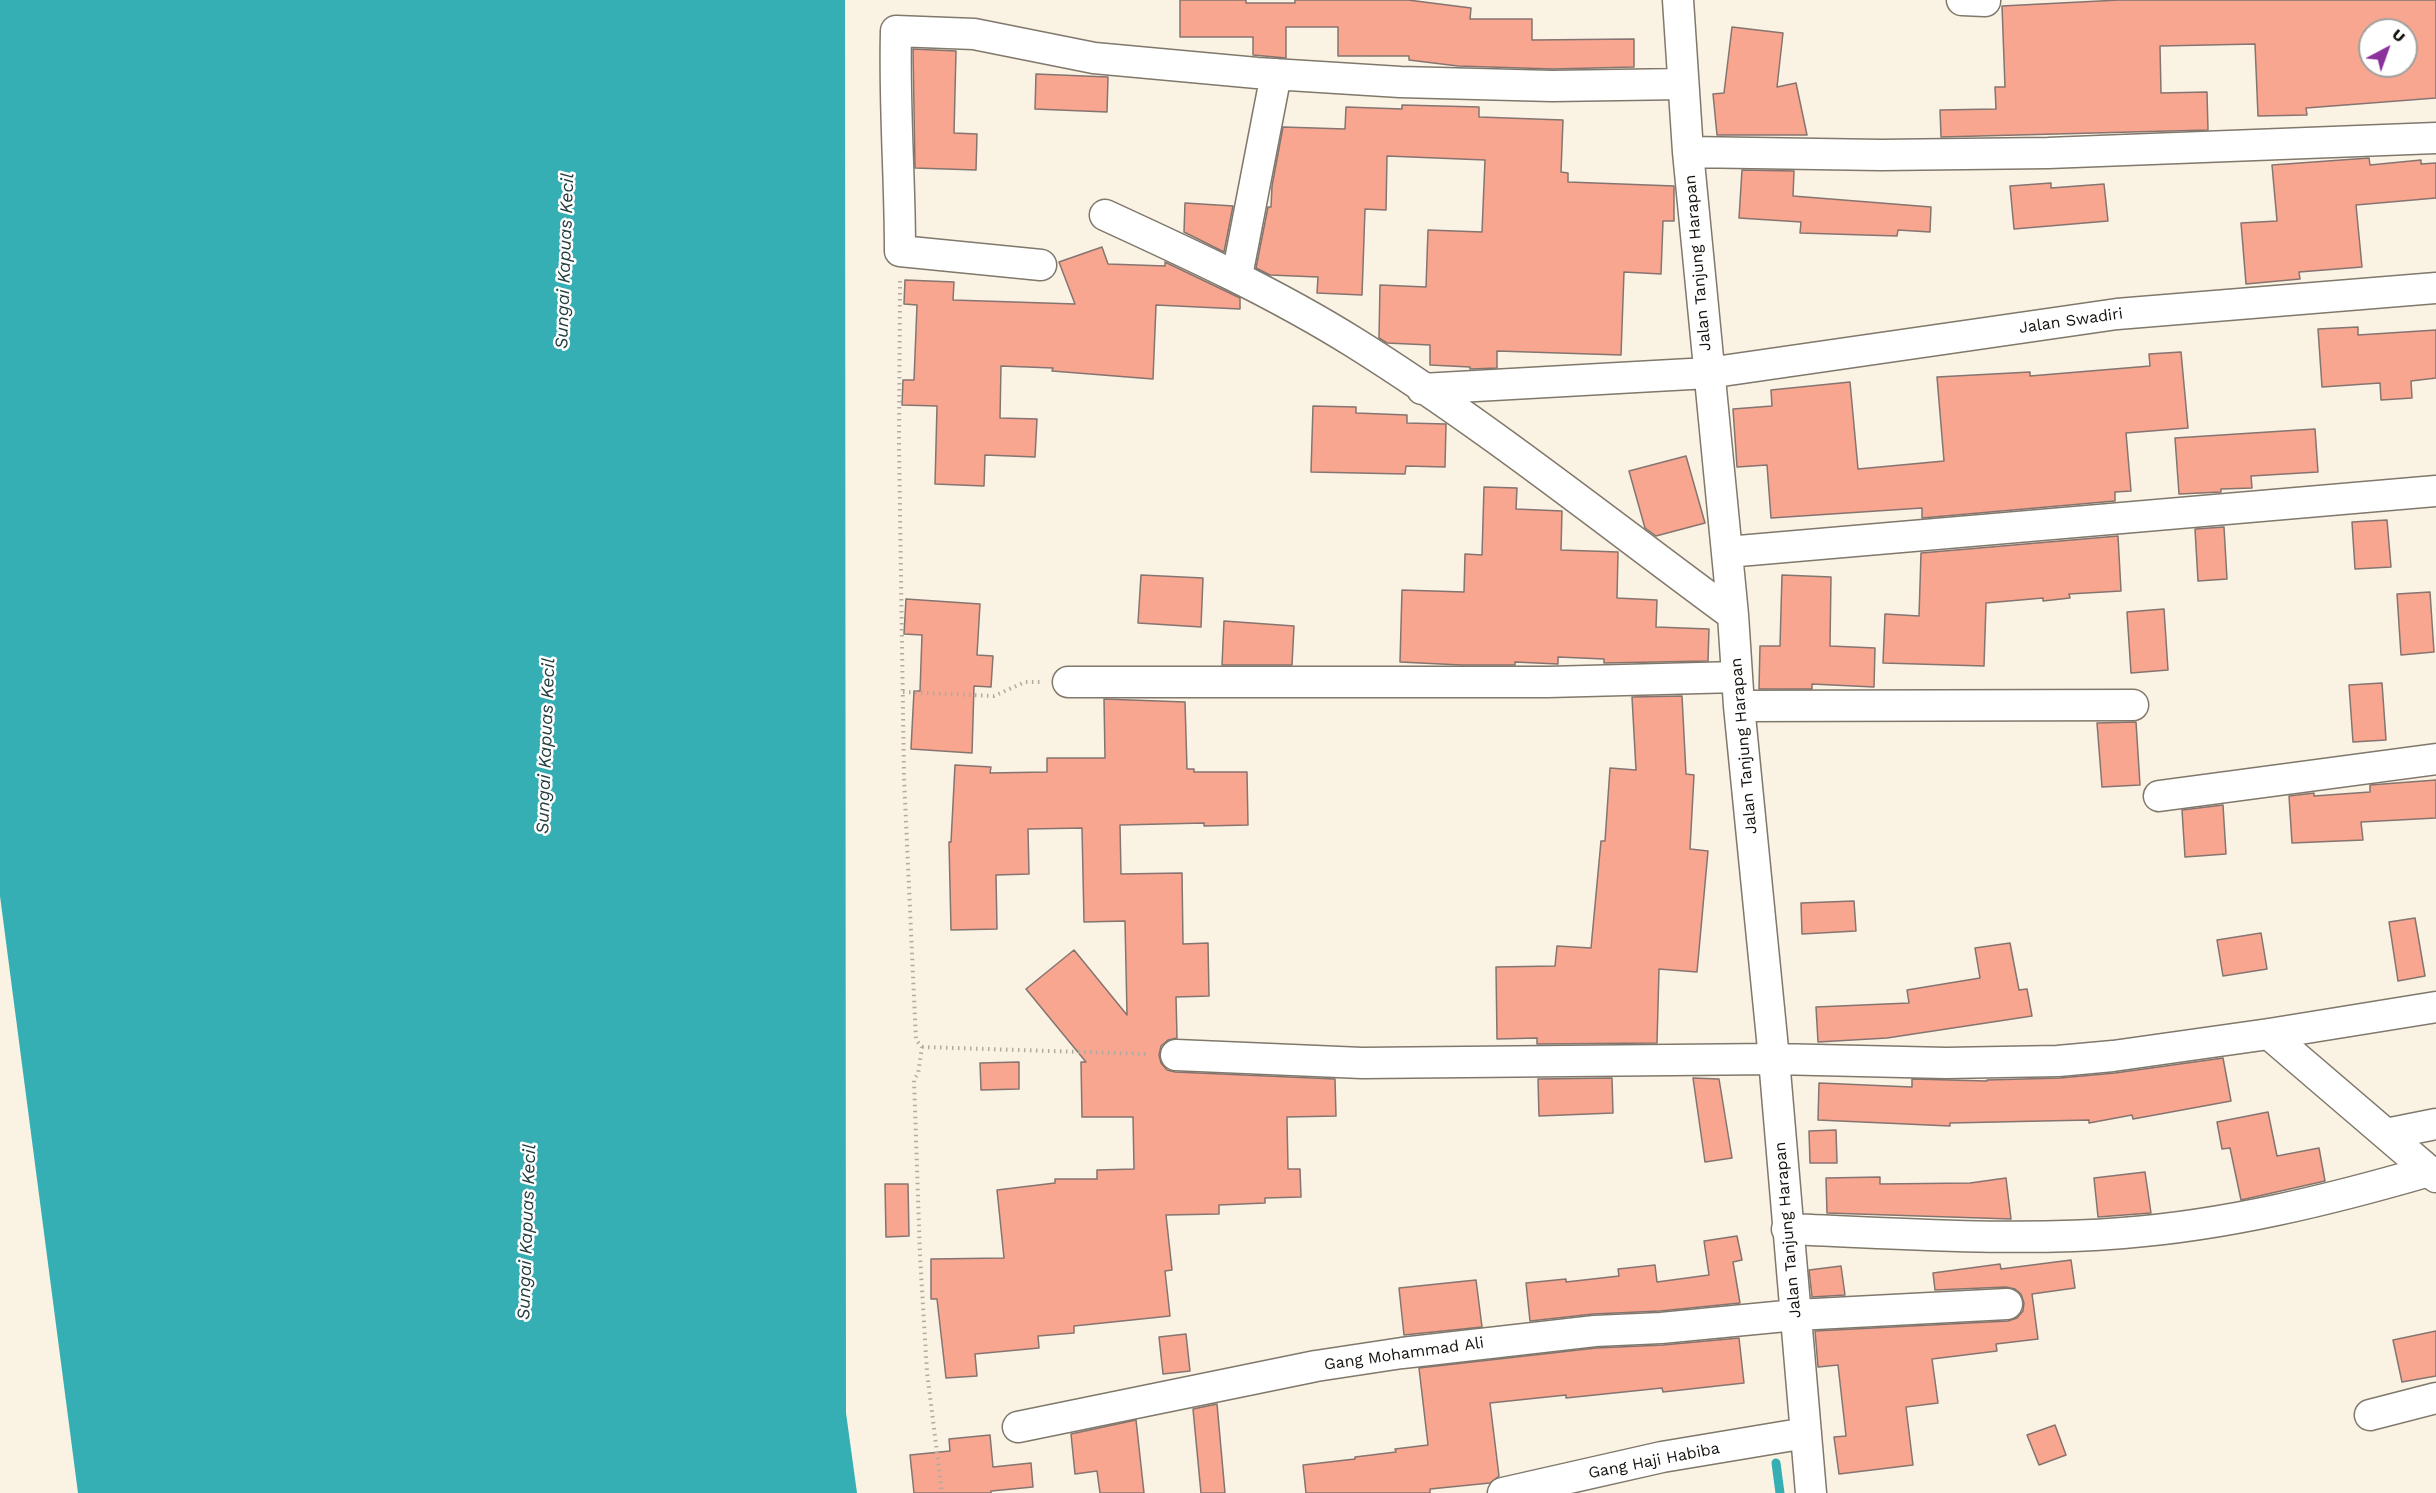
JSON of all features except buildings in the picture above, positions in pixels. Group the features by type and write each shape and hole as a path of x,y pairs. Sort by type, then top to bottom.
{"street":[{"name":"Jalan Tanjung Harapan","path":"1678,0 1688,152 1774,1059 1811,1493"},
{"path":"1962,0 1985,1"},
{"path":"1041,265 900,251 900,190 894,92 896,31 974,34 1094,58 1276,74 1400,82 1552,86 1683,84"},
{"path":"1237,276 1276,74"},
{"path":"1688,152 1881,155 2048,153 2436,138"},
{"path":"1105,214 1237,276 1355,343 1541,472 1733,615"},
{"name":"Jalan Swadiri","path":"1422,388 1708,374 2117,314 2436,288"},
{"path":"1727,552 2436,491"},
{"path":"1068,682 1548,682 1738,692 2133,705"},
{"path":"2159,796 2436,759"},
{"path":"1176,1055 1362,1063 1774,1059 1946,1063 2058,1061 2113,1056 2269,1034 2436,1007"},
{"path":"2269,1034 2432,1174"},
{"path":"2386,1134 2436,1124"},
{"path":"1787,1229 2025,1235 2121,1233 2215,1222 2432,1174"},
{"name":"Gang Mohammad Ali","path":"1018,1427 1316,1366 1402,1353 1595,1331 1661,1328 1796,1315 2007,1304"},
{"path":"2370,1415 2436,1398"},
{"name":"Gang Haji Habiba","path":"1503,1493 1662,1457 1806,1433"}],"path":[{"path":"900,251 899,444 904,778 916,1041 922,1047 1176,1055"},
{"path":"903,692 994,696 1025,682 1068,682"},
{"path":"922,1047 918,1074 914,1079 920,1256 927,1372 942,1493"}],"water":[{"name":"Sungai Kapuas Kecil","path":"0,0 845,0 846,1413 857,1493 78,1493 0,896"}],"waterway":[{"path":"1776,1463 1780,1493"}]}
